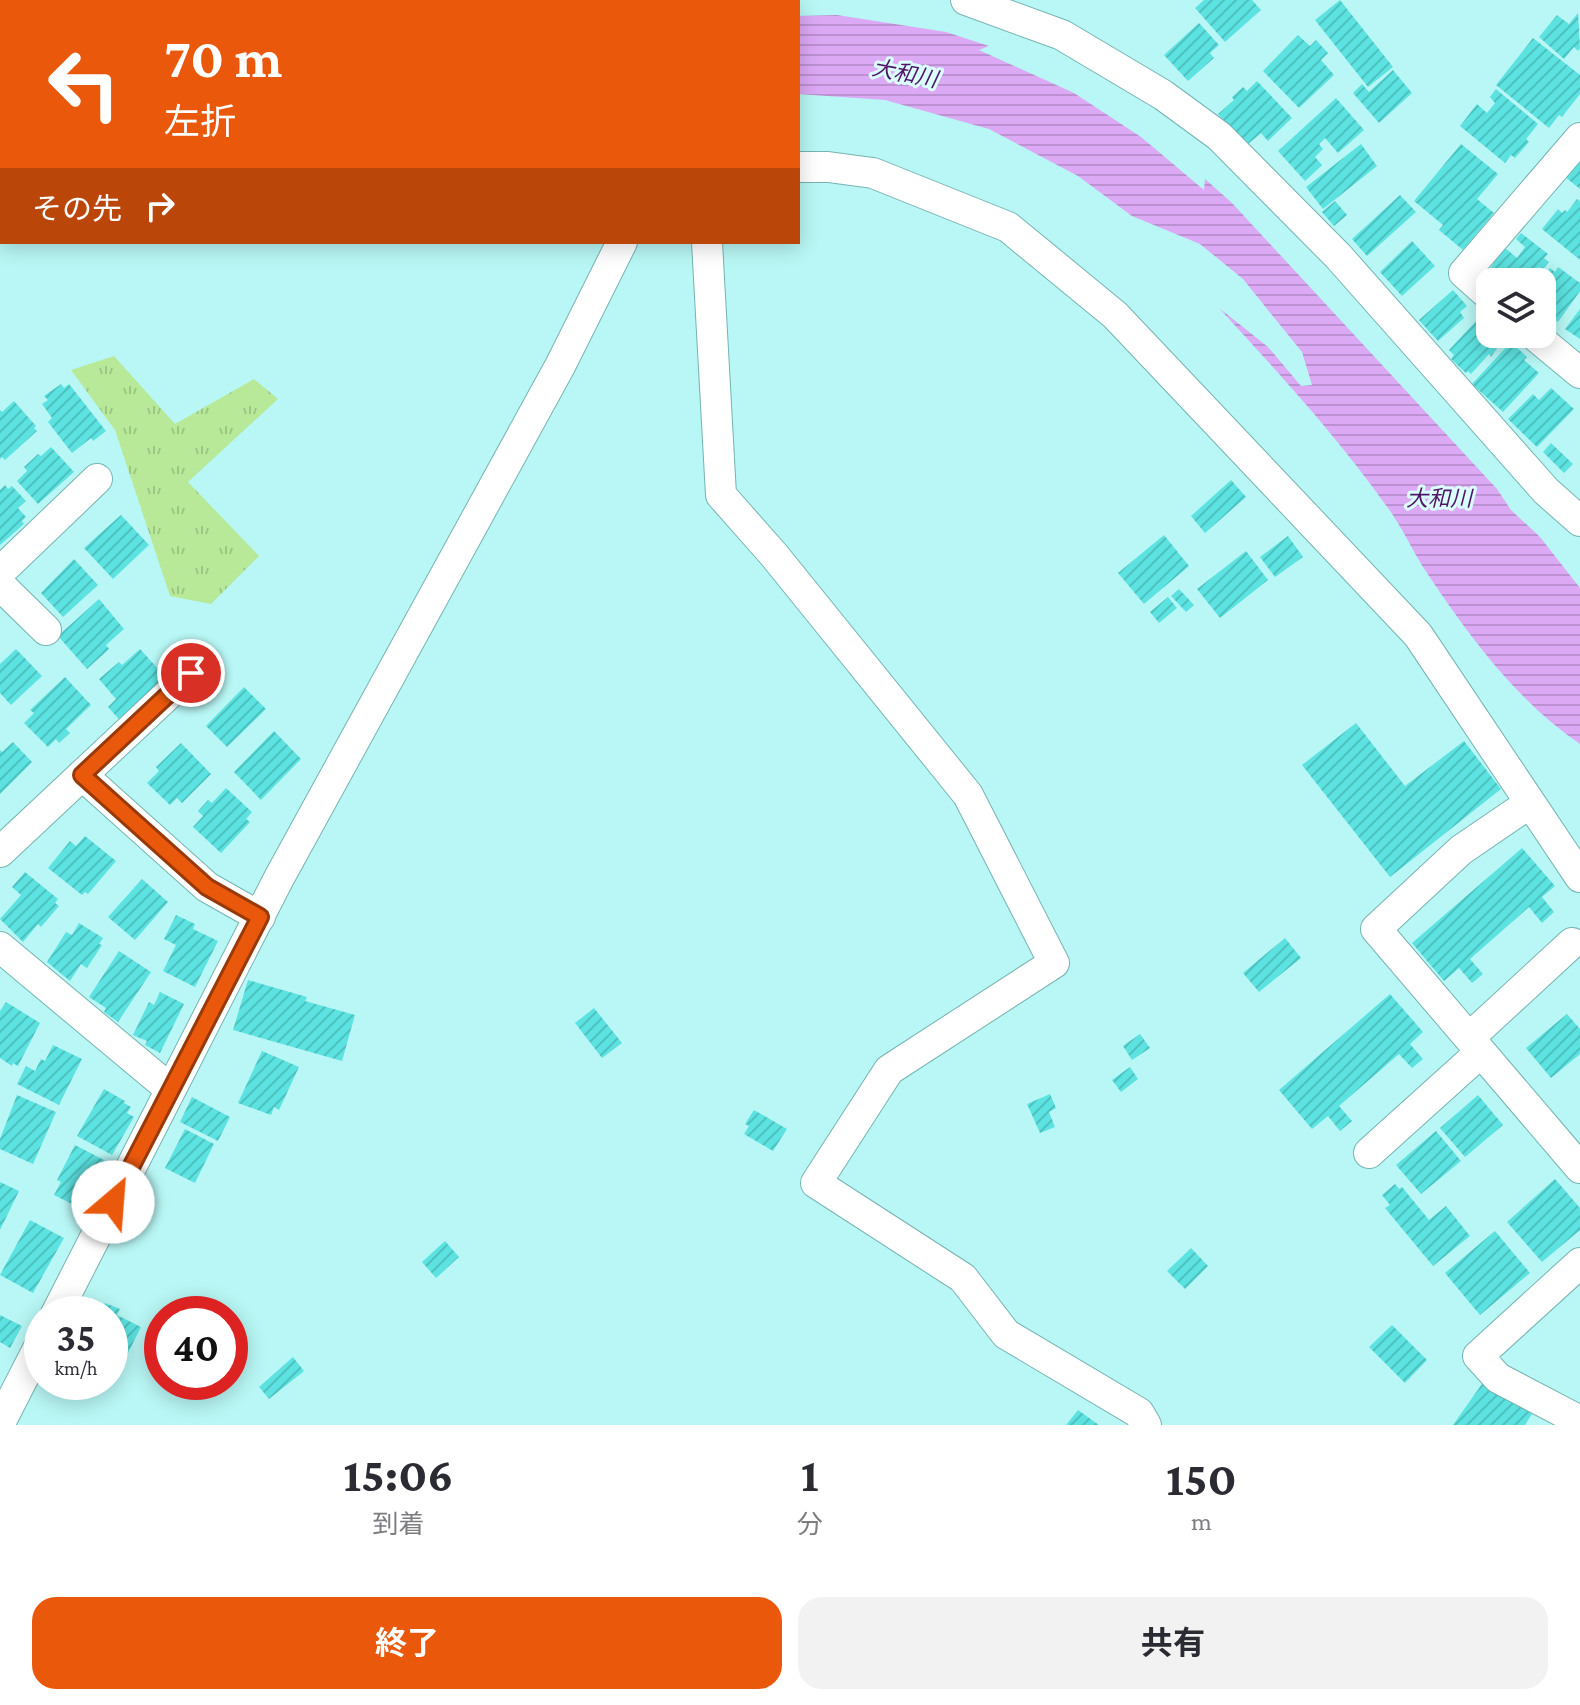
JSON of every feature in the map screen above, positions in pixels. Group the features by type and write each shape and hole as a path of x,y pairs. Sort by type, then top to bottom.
{"street":[{"path":"966,0 1062,35 1163,95 1219,136 1338,256 1546,491 1580,521"},
{"path":"1476,284 1464,273 1580,138"},
{"path":"800,167 873,173 1008,227 1115,315 1418,635 1580,877"},
{"path":"65,1296 260,917 560,366 621,244"},
{"path":"707,244 721,495 774,555 968,795 1054,963 889,1070 816,1183 963,1278 1006,1334 1139,1413 1146,1425"},
{"path":"1550,348 1580,373"},
{"path":"0,572 97,479"},
{"path":"0,585 46,630"},
{"path":"3,842 82,775 191,673"},
{"path":"82,775 207,887 260,917"},
{"path":"1530,803 1461,850 1376,929 1580,1168"},
{"path":"1369,1153 1572,943"},
{"path":"0,947 170,1089"},
{"path":"1580,1263 1478,1356 1498,1378 1580,1421"},
{"path":"0,1423 24,1376"}],"green space":[{"path":"114,356 175,424 254,379 278,399 188,482 259,556 211,604 170,596 115,430 71,370"}],"water":[{"name":"大和川","path":"837,15 946,32 989,46 979,50 1074,93 1141,137 1204,190 1205,179 1232,203 1497,489 1511,510 1540,537 1580,588 1580,744 1534,707 1493,663 1440,592 1366,478 1305,403 1219,308 1268,347 1301,386 1312,385 1302,352 1243,279 1200,244 1132,216 1078,176 989,129 885,100 800,94 800,16"}],"building":[{"path":"1204,0 1252,0 1261,10 1225,42 1195,8"},
{"path":"1340,0 1393,67 1368,87 1315,20"},
{"path":"1578,13 1580,48 1578,51 1574,47 1564,59 1539,37 1557,15 1569,24"},
{"path":"1199,23 1219,45 1210,53 1214,58 1188,81 1164,55"},
{"path":"1298,35 1310,46 1316,40 1328,53 1321,60 1334,75 1299,108 1263,71"},
{"path":"1533,38 1580,75 1580,94 1549,128 1496,85"},
{"path":"1393,70 1412,93 1379,123 1353,93 1362,84 1369,92"},
{"path":"1257,81 1292,118 1268,141 1261,133 1247,145 1218,114 1243,87 1247,91"},
{"path":"1496,89 1538,124 1526,139 1529,142 1515,158 1511,155 1505,163 1460,126 1477,104 1487,113 1495,103 1490,97"},
{"path":"1336,98 1364,130 1338,153 1325,138 1319,144 1323,149 1315,157 1322,165 1305,181 1278,151"},
{"path":"1361,144 1377,166 1323,209 1306,187"},
{"path":"1461,144 1498,174 1477,199 1494,213 1463,250 1439,230 1443,225 1414,201"},
{"path":"1580,157 1580,189 1564,176"},
{"path":"1400,195 1416,212 1367,256 1352,239"},
{"path":"1577,199 1580,201 1580,260 1542,229 1558,209 1562,213 1567,212"},
{"path":"1335,201 1347,215 1334,226 1322,212"},
{"path":"1521,233 1548,254 1544,258 1549,262 1544,268 1491,268 1504,247 1517,258 1525,247 1516,239"},
{"path":"1412,241 1435,266 1402,296 1380,272"},
{"path":"1558,267 1580,283 1580,291 1558,322 1556,321"},
{"path":"1453,290 1467,306 1460,312 1464,318 1438,341 1419,320"},
{"path":"1580,309 1580,339 1565,329"},
{"path":"1476,321 1476,348 1497,348 1471,374 1451,359 1454,355 1449,350"},
{"path":"1505,348 1517,348 1527,357 1524,360 1539,373 1503,412 1472,384"},
{"path":"61,384 64,388 69,384 106,431 72,453 48,422 52,418 42,404 48,400 44,396"},
{"path":"1551,388 1574,409 1537,447 1508,419 1533,394 1539,400"},
{"path":"14,401 37,431 5,460 0,459 0,410 2,412"},
{"path":"1551,443 1573,464 1564,473 1543,452"},
{"path":"51,447 74,472 38,504 17,481 27,471 24,467"},
{"path":"1231,480 1246,497 1205,533 1191,516"},
{"path":"5,485 8,489 12,486 26,501 18,508 26,517 22,521 24,524 0,545 0,490"},
{"path":"121,515 149,545 113,579 84,548"},
{"path":"1164,535 1189,566 1144,604 1118,573"},
{"path":"1288,536 1303,557 1275,577 1260,557"},
{"path":"1246,551 1268,580 1220,618 1197,589"},
{"path":"74,559 98,585 63,617 41,593"},
{"path":"1179,589 1194,605 1186,612 1171,596"},
{"path":"1168,597 1177,608 1159,623 1150,612"},
{"path":"99,599 124,629 106,645 109,649 87,669 58,636"},
{"path":"16,649 42,676 11,705 0,693 0,664"},
{"path":"140,649 172,684 125,726 108,707 116,699 99,679"},
{"path":"65,677 91,705 66,729 70,733 59,743 56,739 48,747 24,723 34,713 30,710"},
{"path":"244,687 266,709 227,747 206,726"},
{"path":"1356,723 1405,786 1464,741 1501,789 1390,877 1302,765"},
{"path":"274,731 301,759 261,800 234,772"},
{"path":"13,742 32,762 0,794 0,750 2,752"},
{"path":"181,743 211,774 182,803 177,798 170,805 147,783 159,771 156,767"},
{"path":"226,788 252,812 246,819 250,822 221,853 193,827 203,816 198,811 208,800 212,803"},
{"path":"85,836 116,861 88,894 85,892 82,895 48,868 70,841 76,846"},
{"path":"1522,848 1555,886 1542,897 1554,912 1542,923 1529,907 1470,959 1483,974 1472,983 1459,968 1444,981 1412,943"},
{"path":"25,872 58,899 55,903 59,906 23,942 0,919 21,895 12,887"},
{"path":"142,879 168,902 135,940 108,917"},
{"path":"176,915 195,924 193,929 218,941 195,987 163,971 176,945 164,939"},
{"path":"79,923 103,938 99,944 102,945 87,968 81,964 70,981 47,962 66,932 72,935"},
{"path":"1285,938 1301,958 1259,992 1243,973"},
{"path":"119,951 151,972 118,1022 104,1012 106,1008 89,997"},
{"path":"248,980 355,1015 342,1061 233,1030"},
{"path":"160,992 184,1004 160,1053 145,1045 147,1041 133,1035 149,1002 154,1005"},
{"path":"1390,994 1423,1032 1410,1044 1423,1059 1412,1068 1399,1054 1339,1106 1352,1121 1340,1131 1328,1116 1312,1129 1279,1090"},
{"path":"6,1002 40,1023 18,1066 13,1063 12,1066 0,1058 0,1011"},
{"path":"594,1008 622,1043 602,1058 575,1023"},
{"path":"1567,1014 1580,1029 1580,1054 1551,1078 1526,1048"},
{"path":"1140,1034 1150,1048 1132,1060 1123,1046"},
{"path":"53,1045 82,1059 59,1105 17,1084 26,1066 35,1071 41,1059 45,1061"},
{"path":"262,1051 299,1067 279,1110 274,1107 271,1115 238,1103"},
{"path":"1130,1067 1138,1079 1121,1092 1112,1080"},
{"path":"104,1089 125,1101 131,1107 127,1113 134,1117 112,1155 77,1136"},
{"path":"1050,1094 1056,1108 1049,1112 1055,1127 1040,1133 1027,1104"},
{"path":"17,1095 56,1112 33,1164 0,1149 0,1139"},
{"path":"1478,1095 1503,1125 1465,1157 1440,1128"},
{"path":"192,1097 230,1117 218,1141 180,1122"},
{"path":"754,1110 787,1129 773,1151 744,1134 749,1126 745,1124"},
{"path":"185,1129 214,1144 195,1183 165,1168"},
{"path":"1436,1131 1461,1161 1421,1194 1396,1165"},
{"path":"75,1145 104,1160 93,1182 98,1184 87,1205 82,1203 80,1208 54,1195 61,1182 57,1180"},
{"path":"1555,1179 1580,1208 1580,1230 1542,1262 1507,1222"},
{"path":"0,1182 19,1191 0,1230"},
{"path":"1395,1184 1399,1189 1402,1187 1429,1220 1446,1206 1470,1236 1433,1266 1385,1208 1390,1205 1382,1195"},
{"path":"30,1220 64,1238 33,1293 0,1275"},
{"path":"1495,1231 1530,1273 1480,1315 1445,1273"},
{"path":"445,1241 459,1257 436,1278 422,1262"},
{"path":"1191,1248 1208,1266 1185,1289 1167,1271"},
{"path":"0,1315 22,1326 10,1348 0,1342"},
{"path":"128,1320 141,1327 128,1353"},
{"path":"1392,1325 1427,1360 1405,1383 1369,1347"},
{"path":"293,1357 304,1371 269,1399 259,1387"},
{"path":"1484,1381 1532,1414 1525,1425 1453,1425"},
{"path":"1078,1410 1099,1425 1066,1425"}],"route":[{"path":"113,1202 260,917 207,887 82,775 191,673"}]}
